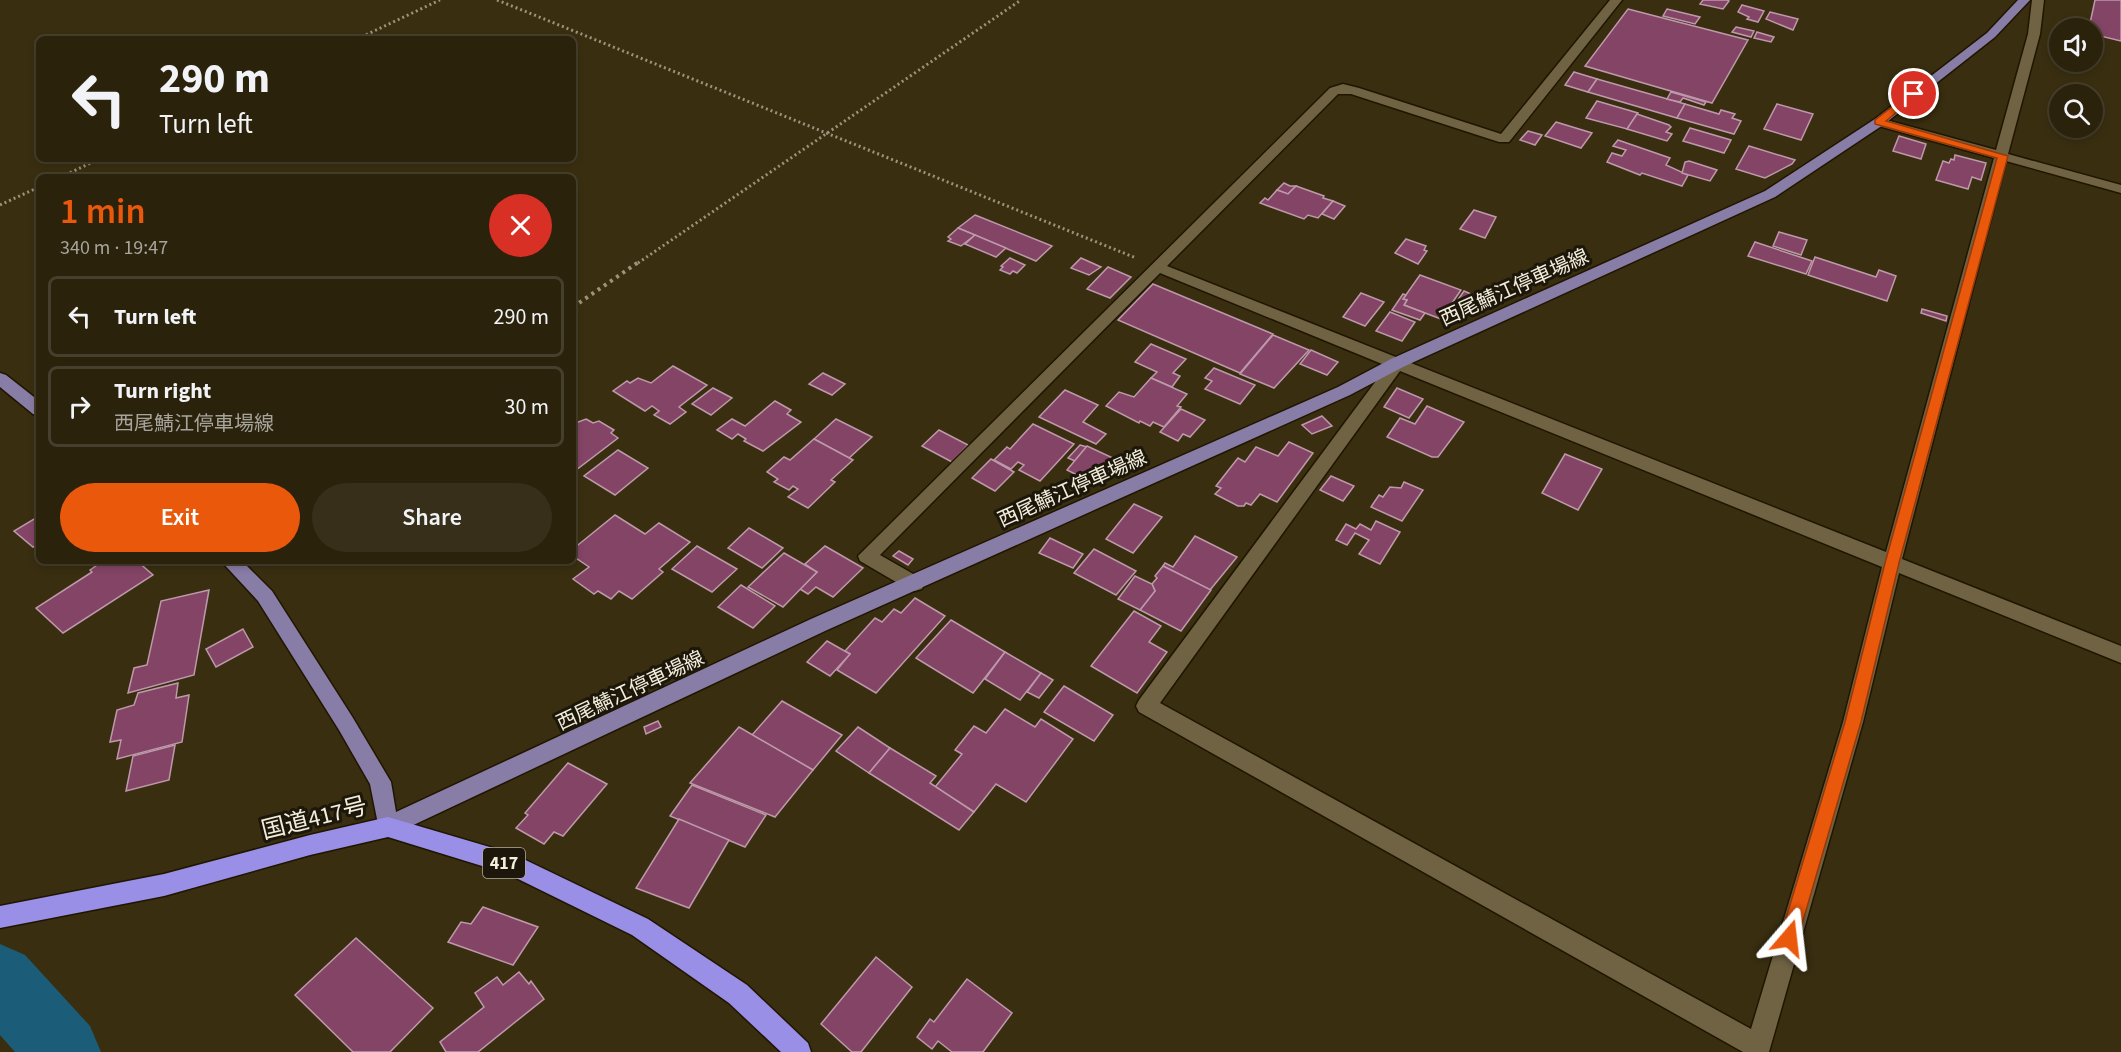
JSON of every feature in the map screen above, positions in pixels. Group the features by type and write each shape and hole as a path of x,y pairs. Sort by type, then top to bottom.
{"highway":[{"name":"国道417号","path":"0,917 164,885 310,845 388,827 432,838 513,865 640,927 738,994 799,1052"}],"main road":[{"name":"西尾鯖江停車場線","path":"388,827 807,630 915,584 1142,479 1344,391 1397,363 1770,194 1879,122 1990,35 2024,0"},
{"path":"0,379 36,408"},
{"path":"233,564 265,596 303,652 346,724 380,782 388,827"}],"street":[{"path":"915,584 867,556 1334,91 1343,88 1355,91 1504,139 1616,0"},
{"path":"1397,363 1146,706 1757,1049 1853,722 1892,563 2003,156 2034,34 2038,0"},
{"path":"1879,122 2121,189"},
{"path":"1157,267 2121,655"}],"path":[{"path":"363,36 440,0"},
{"path":"497,0 1157,267"},
{"path":"576,305 1021,0"},
{"path":"67,174 93,162"},
{"path":"0,205 36,188"}],"building":[{"path":"1703,0 1729,1 1723,9 1700,4"},
{"path":"2095,0 2121,0 2121,41 2103,37 2103,18 2091,18"},
{"path":"1742,5 1764,11 1758,22 1747,19 1749,17 1738,12"},
{"path":"1628,9 1748,40 1712,103 1585,66"},
{"path":"1667,9 1700,17 1695,24 1663,16"},
{"path":"1770,12 1798,19 1793,30 1766,19"},
{"path":"1736,27 1754,31 1751,37 1732,32"},
{"path":"1757,32 1774,37 1771,42 1754,38"},
{"path":"1574,72 1597,79 1588,92 1565,85"},
{"path":"1597,79 1685,104 1677,118 1588,92"},
{"path":"1671,92 1706,102 1704,105 1683,98 1680,102 1667,99"},
{"path":"1597,101 1638,113 1627,129 1586,118"},
{"path":"1685,104 1719,114 1721,110 1735,114 1732,118 1741,121 1734,134 1677,118"},
{"path":"1777,104 1813,114 1801,140 1764,129"},
{"path":"1637,114 1669,125 1671,127 1666,132 1672,134 1667,141 1627,129"},
{"path":"1556,122 1592,133 1581,148 1545,136"},
{"path":"1690,128 1731,140 1724,153 1683,141"},
{"path":"1528,131 1542,135 1535,145 1520,140"},
{"path":"1899,136 1926,144 1921,159 1893,151"},
{"path":"1618,140 1670,158 1666,165 1688,175 1682,186 1642,173 1640,175 1607,162 1612,153 1622,156 1626,150 1613,146"},
{"path":"1749,146 1795,160 1792,164 1765,178 1736,169"},
{"path":"1955,155 1986,163 1981,180 1972,177 1968,189 1936,180 1943,161 1949,163 1951,159 1954,160"},
{"path":"1689,161 1717,170 1710,181 1682,173 1685,162"},
{"path":"1284,183 1296,186 1288,194 1277,190"},
{"path":"1296,186 1333,201 1318,218 1308,215 1304,219 1260,203 1265,198 1268,200 1277,190 1288,194"},
{"path":"1333,201 1345,206 1334,219 1322,214"},
{"path":"1474,210 1496,217 1485,238 1460,229"},
{"path":"975,215 1052,246 1036,261 958,228"},
{"path":"958,228 975,235 961,246 948,241 951,239 948,237"},
{"path":"1779,232 1807,240 1801,255 1773,246"},
{"path":"975,235 1006,248 996,257 965,244"},
{"path":"1406,239 1426,246 1424,250 1427,251 1418,264 1395,253"},
{"path":"1755,242 1812,261 1806,274 1748,256"},
{"path":"1815,257 1876,277 1879,270 1896,276 1887,301 1808,275"},
{"path":"1010,258 1025,265 1017,273 1013,271 1010,274 1000,270"},
{"path":"1081,258 1101,267 1089,275 1071,268"},
{"path":"1108,267 1131,277 1110,298 1087,289"},
{"path":"1420,275 1461,290 1441,319 1404,305 1407,300 1403,299"},
{"path":"1153,284 1273,334 1240,373 1118,320"},
{"path":"1464,291 1478,297 1470,310 1455,304"},
{"path":"1361,293 1384,302 1365,326 1343,317"},
{"path":"1403,294 1406,295 1403,299 1407,300 1404,305 1425,313 1420,320 1392,310"},
{"path":"1478,297 1487,300 1480,310 1472,307"},
{"path":"1922,309 1947,316 1946,321 1921,313"},
{"path":"1390,312 1415,322 1402,341 1376,331"},
{"path":"1273,335 1309,350 1274,388 1240,374"},
{"path":"1151,344 1186,359 1173,373 1180,376 1172,387 1151,378 1157,372 1135,362"},
{"path":"1311,350 1338,362 1327,375 1300,364"},
{"path":"673,366 707,385 679,407 686,412 670,424 654,415 659,411 652,406 645,411 613,391 627,381 630,383 638,378 651,383"},
{"path":"1214,368 1255,385 1240,404 1205,389 1212,381 1205,378"},
{"path":"823,373 845,384 832,395 809,384"},
{"path":"1151,378 1187,394 1177,406 1181,407 1164,427 1153,422 1150,426 1140,421 1139,423 1106,406 1119,392 1134,397"},
{"path":"713,388 732,398 711,415 692,404"},
{"path":"1397,388 1423,399 1409,418 1384,407"},
{"path":"1065,390 1098,405 1083,422 1106,434 1096,444 1039,417"},
{"path":"775,401 791,410 787,414 801,422 763,451 744,441 746,439 738,434 732,439 717,430 732,419 745,426"},
{"path":"1427,406 1464,422 1438,457 1432,457 1387,437 1400,418 1415,424"},
{"path":"1181,409 1205,420 1190,437 1183,434 1178,441 1160,432"},
{"path":"1322,416 1332,426 1312,434 1302,425"},
{"path":"586,419 593,423 599,421 614,430 611,433 618,438 576,470 576,423"},
{"path":"836,419 872,437 849,458 814,439"},
{"path":"1033,424 1074,444 1040,481 1019,470 1024,465 1018,462 1011,469 994,460 1007,447 1010,449"},
{"path":"939,430 968,445 952,462 922,446"},
{"path":"814,439 853,460 831,480 835,482 808,508 788,497 798,489 793,486 789,490 774,482 778,479 767,472 784,457 790,460"},
{"path":"1289,442 1313,453 1277,502 1260,494 1251,505 1246,503 1244,506 1238,506 1215,494 1221,488 1216,486 1238,458 1245,462 1256,447 1278,456"},
{"path":"1080,445 1087,447 1075,461 1068,458"},
{"path":"1087,446 1115,459 1095,484 1067,470"},
{"path":"618,450 648,468 615,495 584,476"},
{"path":"1565,454 1602,469 1578,510 1542,493"},
{"path":"991,459 1014,472 995,491 972,478"},
{"path":"1115,459 1122,463 1108,478 1102,475"},
{"path":"1331,476 1354,486 1343,501 1320,490"},
{"path":"1404,482 1423,490 1402,521 1371,507 1379,495 1383,497 1390,487 1401,488"},
{"path":"1134,504 1162,517 1133,553 1106,539"},
{"path":"615,515 645,534 659,523 690,542 659,569 663,572 632,599 619,591 611,599 598,591 594,594 573,579 589,567 576,558 576,547"},
{"path":"36,518 36,546 33,547 14,531"},
{"path":"1376,521 1400,532 1380,564 1359,554 1369,540 1355,533 1347,545 1336,540 1346,524 1356,529 1360,524 1371,530"},
{"path":"749,528 783,548 762,568 728,548"},
{"path":"1195,536 1237,557 1210,590 1163,566 1165,563 1173,567"},
{"path":"1050,538 1083,554 1073,568 1039,553"},
{"path":"697,546 737,569 712,592 672,569"},
{"path":"825,546 863,568 833,597 816,587 808,594 800,589 817,572 805,564"},
{"path":"1094,549 1136,571 1116,595 1074,573"},
{"path":"899,551 913,559 908,565 893,556"},
{"path":"784,553 817,572 783,607 748,587"},
{"path":"99,564 140,564 153,575 63,633 36,608 92,572 90,570"},
{"path":"1163,566 1211,590 1181,631 1140,610 1155,591 1152,584"},
{"path":"1135,576 1152,584 1155,591 1140,610 1118,599"},
{"path":"741,585 775,606 753,628 718,607"},
{"path":"209,590 194,675 128,693 134,668 147,665 161,601"},
{"path":"915,598 945,616 876,693 837,670 850,654 845,651 875,618 882,622 894,609 901,613"},
{"path":"1134,611 1161,626 1149,642 1167,652 1137,693 1091,666"},
{"path":"951,620 1005,652 973,693 916,658"},
{"path":"243,629 253,647 216,667 206,649"},
{"path":"827,641 850,654 830,676 807,662"},
{"path":"1005,652 1041,673 1020,700 985,679"},
{"path":"1041,673 1053,680 1039,698 1027,692"},
{"path":"178,683 176,698 189,695 182,742 117,759 121,740 110,742 117,710 134,705 138,693"},
{"path":"1064,686 1113,715 1094,741 1044,712"},
{"path":"782,701 842,735 813,770 752,735"},
{"path":"1005,709 1035,727 1041,719 1073,739 1026,802 996,784 974,812 935,787 962,754 955,750 974,726 986,733"},
{"path":"658,721 661,727 646,734 644,727"},
{"path":"739,727 813,770 775,817 690,783"},
{"path":"858,727 890,748 869,773 836,751"},
{"path":"175,745 169,780 126,791 133,756"},
{"path":"890,748 936,776 930,783 974,812 959,830 869,773"},
{"path":"568,763 607,784 563,836 554,832 544,844 516,828 528,815 525,813"},
{"path":"692,785 766,815 745,847 670,816"},
{"path":"679,819 729,840 689,908 636,888"},
{"path":"483,907 538,927 513,965 448,942 461,922 471,924"},
{"path":"356,938 433,1008 390,1052 353,1052 295,995"},
{"path":"876,957 912,987 861,1052 852,1052 821,1024"},
{"path":"519,972 529,984 531,981 544,999 478,1052 446,1052 440,1042 484,1007 475,993 497,977 503,985"},
{"path":"967,979 1012,1013 983,1052 952,1052 938,1041 932,1049 917,1037 930,1019 934,1022"}],"waterway":[{"path":"0,980 64,1052"}],"route":[{"path":"1789,938 1853,722 1892,563 2003,156 1879,122 1914,94"}]}
